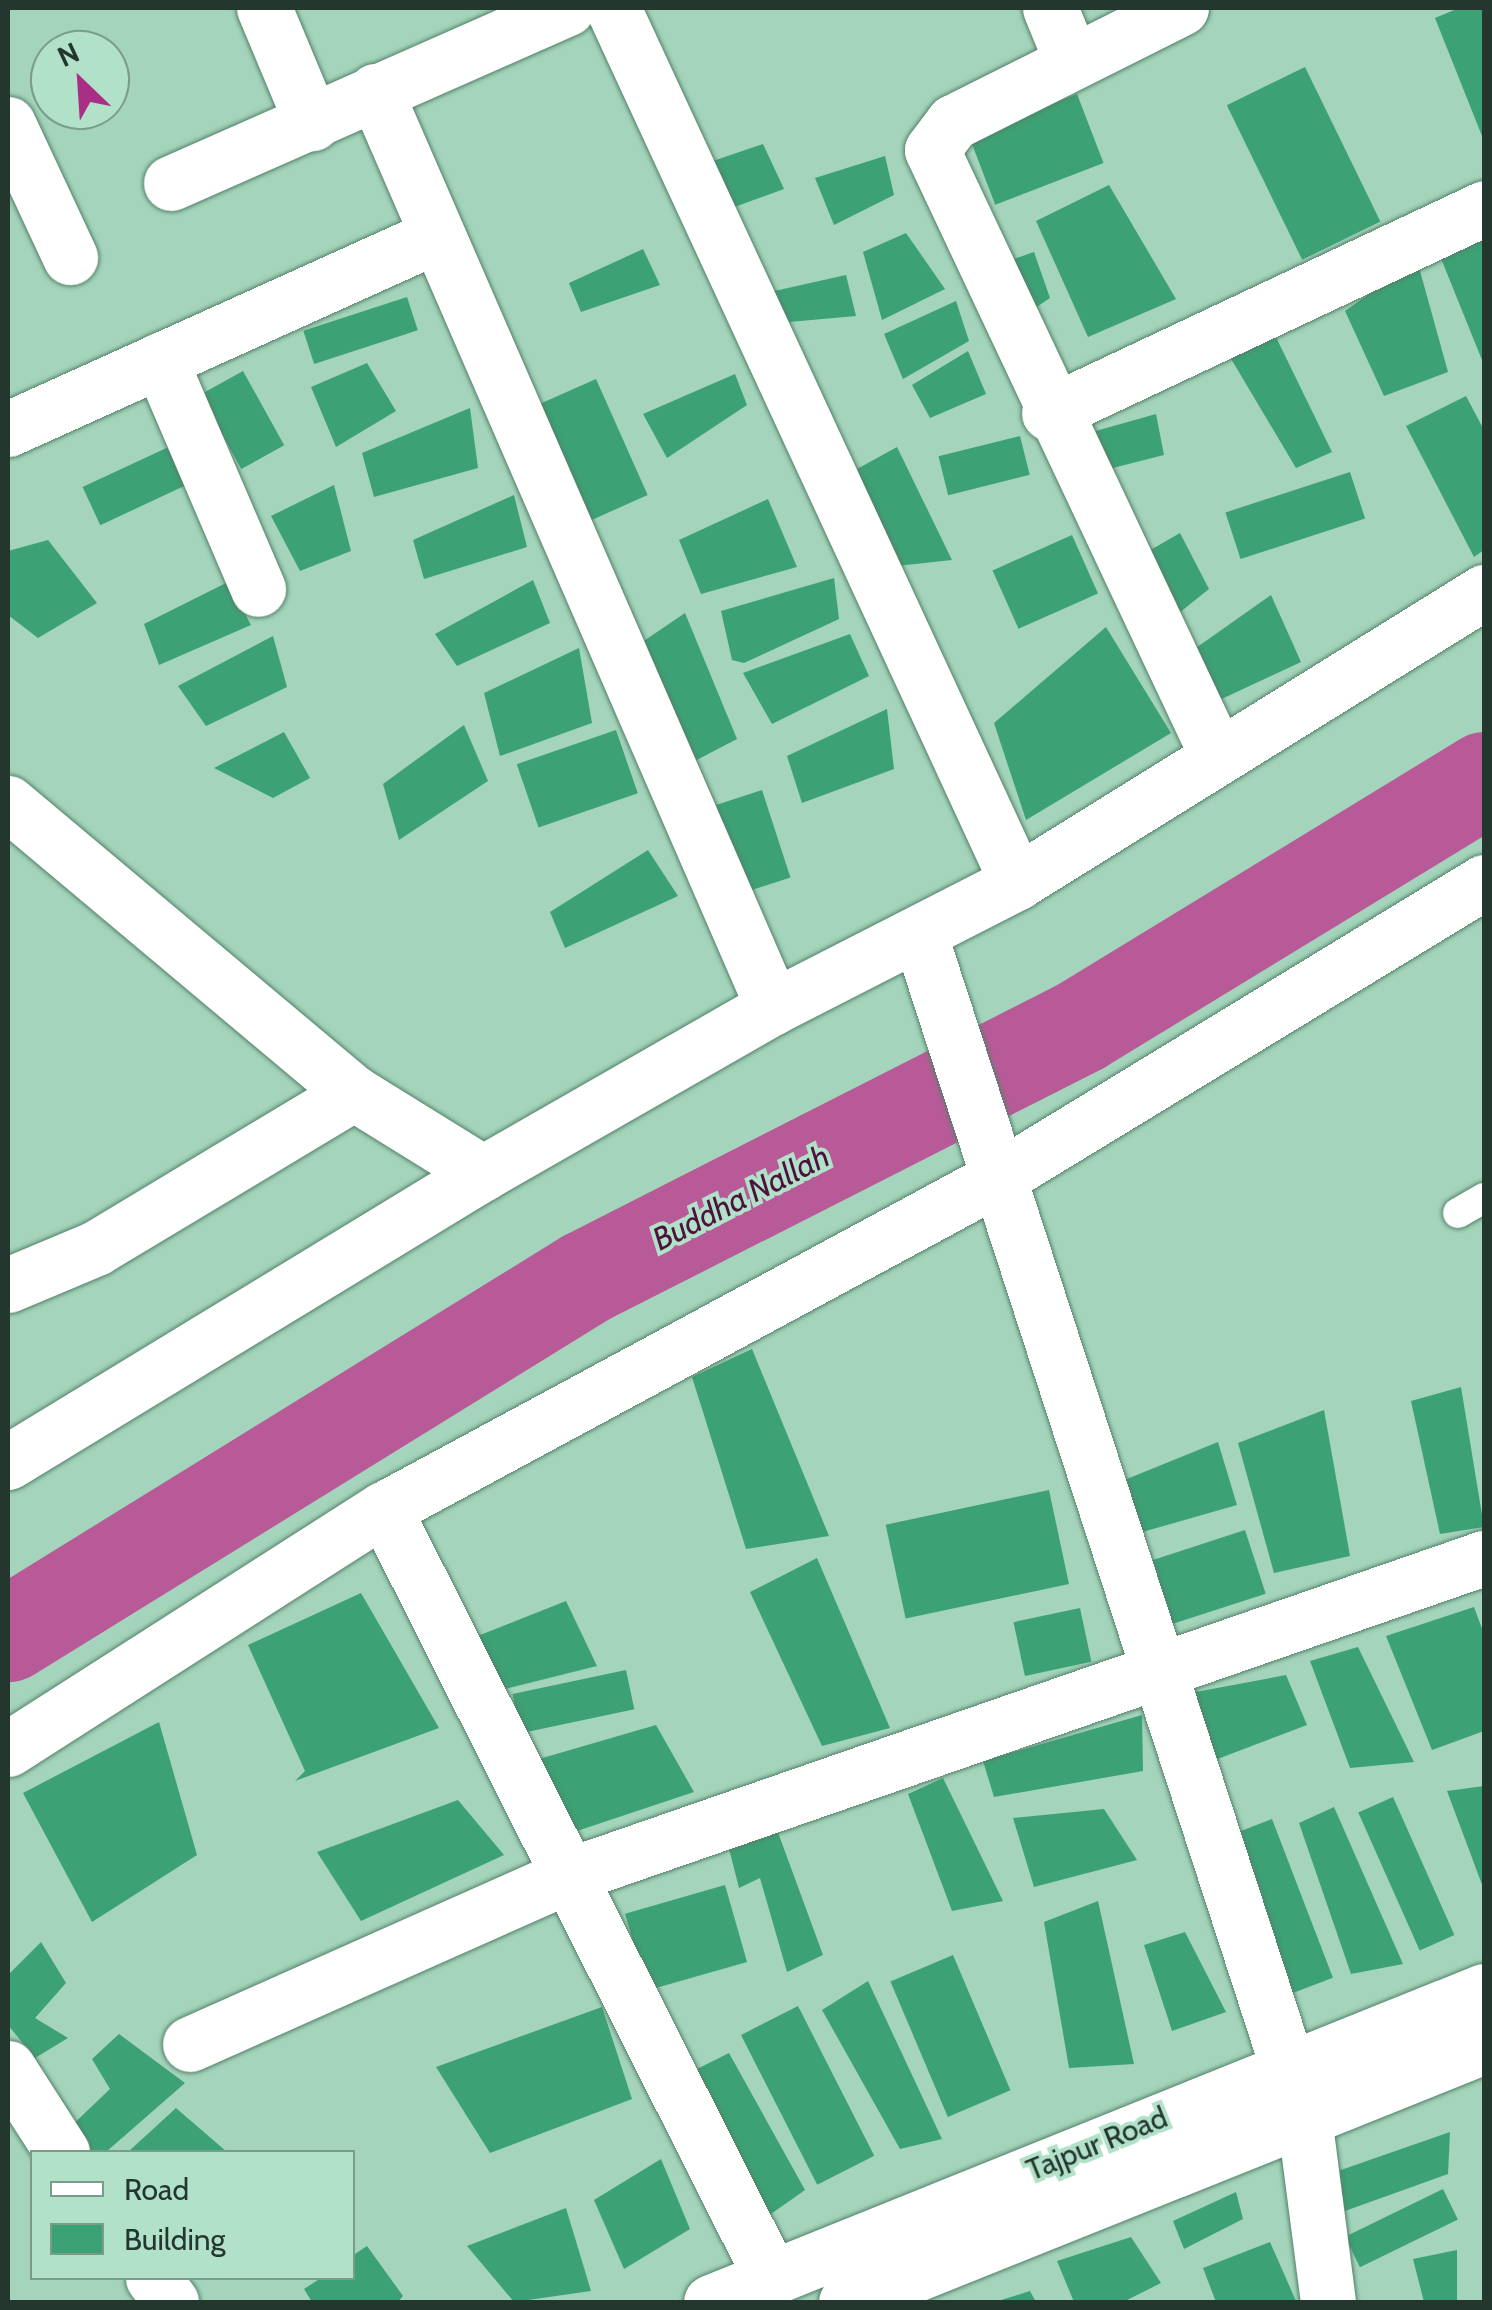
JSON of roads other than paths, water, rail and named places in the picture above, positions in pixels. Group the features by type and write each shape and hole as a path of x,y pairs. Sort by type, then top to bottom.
{"street":[{"path":"264,8 312,124"},
{"path":"171,184 567,8"},
{"path":"613,8 1017,882"},
{"path":"1050,8 1072,62"},
{"path":"1181,8 953,122 932,150 1050,413 1218,756"},
{"path":"375,91 432,238 773,1006"},
{"path":"8,124 70,257"},
{"path":"1050,413 1484,208"},
{"path":"8,429 432,238"},
{"path":"160,360 258,589"},
{"path":"8,1462 483,1173 773,1006 927,958 1017,882 1484,592"},
{"path":"8,803 354,1094 483,1173"},
{"path":"8,1748 384,1508 1484,882"},
{"path":"927,958 1154,1676 1295,2093 1328,2302"},
{"path":"8,1285 96,1248 354,1094"},
{"path":"384,1508 772,2280"},
{"path":"190,2044 567,1876 1154,1676 1484,1558"},
{"name":"Tajpur Road","path":"846,2302 915,2289 1484,1991"},
{"name":"Tajpur Road","path":"711,2302 1295,2093 1484,2046"},
{"path":"8,2068 61,2150"},
{"path":"154,2280 171,2302"}],"waterway":[{"name":"Buddha Nallah","path":"8,1634 586,1277 1080,1026 1484,779"}]}
